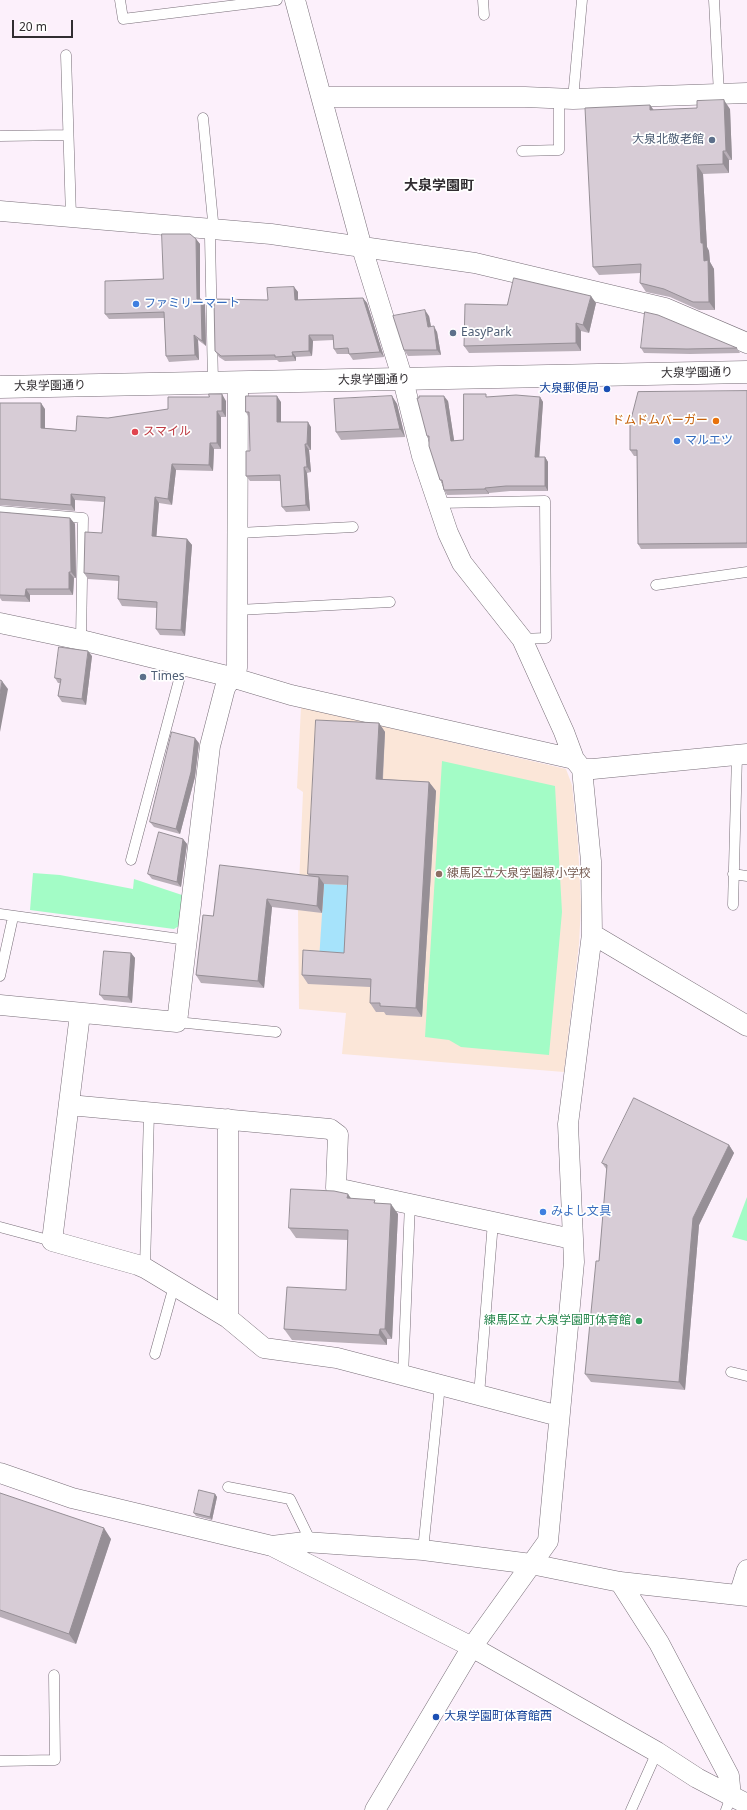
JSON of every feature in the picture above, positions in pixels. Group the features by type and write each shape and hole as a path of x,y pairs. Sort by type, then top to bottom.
{"street":[{"path":"295,0 362,248 403,380 422,456 448,533 462,563 522,639 578,764 591,861 592,934 568,1124 574,1262 548,1541 472,1647 375,1810"},
{"path":"322,97 525,96 566,99 747,93"},
{"path":"0,211 271,234 475,263 666,308 747,343"},
{"name":"大泉学園通り","path":"0,387 747,372"},
{"path":"0,1006 177,1022 210,746 225,688 238,668 238,382"},
{"path":"0,623 81,640 183,665 231,677 291,695 578,764 593,770 742,754"},
{"path":"592,934 747,1026"},
{"path":"80,1014 52,1240 145,1268 228,1318 264,1348 337,1358 559,1416"},
{"path":"69,1105 330,1129 338,1135 336,1188 572,1239"},
{"path":"228,1119 228,1318"},
{"path":"0,1472 72,1498 272,1546 472,1647 657,1752 735,1804"},
{"path":"272,1546 311,1542 423,1550 532,1564 620,1582 743,1596 747,1570"},
{"path":"620,1582 659,1643 729,1776 735,1804"}],"lane":[{"path":"120,0 123,19 277,0"},
{"path":"483,0 484,14"},
{"path":"522,151 559,150 582,0"},
{"path":"714,0 719,94"},
{"path":"66,54 71,217"},
{"path":"203,118 213,221 210,237 212,383"},
{"path":"0,136 68,135"},
{"path":"438,503 545,501 546,638 522,639"},
{"path":"0,511 83,518 81,640"},
{"path":"239,533 353,527"},
{"path":"656,585 747,572"},
{"path":"238,610 390,602"},
{"path":"131,860 183,665"},
{"path":"732,905 742,754"},
{"path":"733,874 747,876"},
{"path":"0,914 187,940"},
{"path":"0,976 13,917"},
{"path":"177,1022 276,1032"},
{"path":"145,1268 148,1112"},
{"path":"402,1376 410,1203"},
{"path":"479,1395 493,1222"},
{"path":"0,1227 52,1240"},
{"path":"154,1354 174,1286"},
{"path":"731,1372 747,1376"},
{"path":"423,1550 440,1385"},
{"path":"228,1487 290,1498 311,1542"},
{"path":"0,1761 55,1760 54,1675"},
{"path":"631,1810 657,1752"}],"shaded area":[{"name":"練馬区立大泉学園緑小学校","path":"301,707 566,769 572,785 578,843 581,906 579,944 564,1072 342,1054 346,1013 299,1009 298,908 303,792 297,788"}],"green space":[{"path":"442,761 555,786 562,912 549,1055 461,1047 449,1040 425,1037"},
{"path":"33,873 60,875 133,889 134,879 185,896 182,924 174,929 30,910"},
{"path":"747,1197 747,1241 732,1237"}],"water":[{"path":"324,884 355,885 350,962 319,960"}],"building":[{"path":"724,100 726,151 723,151 723,164 697,165 701,243 703,243 704,261 708,260 709,302 693,302 664,289 640,283 641,264 593,267 585,108 650,105 650,110 697,108 697,101"},
{"path":"162,234 190,234 196,239 197,299 201,299 202,341 194,335 195,355 166,356 164,312 105,314 105,281 163,279"},
{"path":"514,278 591,296 583,325 576,323 576,343 464,346 465,304 507,305"},
{"path":"294,287 295,300 363,298 380,352 349,354 348,348 334,349 333,335 309,335 309,351 292,352 293,356 221,356 215,351 214,299 268,300 267,288"},
{"path":"425,310 428,327 434,326 437,350 404,350 393,316"},
{"path":"645,312 658,315 737,348 641,348"},
{"path":"747,391 747,543 638,544 637,450 630,450 630,423 638,392"},
{"path":"209,394 222,394 222,411 217,411 217,443 210,443 209,465 172,464 168,499 155,497 152,536 187,539 181,630 156,629 157,602 118,599 119,576 84,573 85,532 102,533 105,497 71,494 71,505 0,499 0,403 41,403 41,428 76,431 77,416 108,418 168,409 168,397 209,397"},
{"path":"464,394 486,394 486,397 516,395 540,397 535,457 545,457 545,486 506,486 485,489 444,490 442,480 440,480 429,446 429,436 427,436 417,398 419,398 419,396 444,396 451,441 463,440"},
{"path":"246,396 277,396 277,422 308,422 307,444 305,444 307,467 304,467 306,505 282,507 280,475 246,476 246,451 250,451 249,412 246,412"},
{"path":"392,396 400,429 336,432 334,399"},
{"path":"0,512 70,518 71,572 69,572 69,589 26,589 25,596 0,595"},
{"path":"59,647 88,651 82,699 58,696 61,679 55,678"},
{"path":"0,680 2,681 0,694"},
{"path":"316,720 379,723 376,779 429,782 416,1008 380,1006 380,1003 370,1003 371,979 302,975 303,950 344,953 348,876 308,874"},
{"path":"172,732 195,738 191,772 176,829 150,822"},
{"path":"159,832 183,839 177,882 148,874"},
{"path":"220,865 319,877 317,906 267,899 258,981 196,975 203,915 213,916"},
{"path":"104,951 131,953 128,997 100,995"},
{"path":"634,1098 729,1145 693,1218 679,1382 585,1374 596,1261 599,1261 607,1165 602,1163"},
{"path":"291,1189 334,1191 348,1194 347,1198 375,1200 374,1203 391,1204 385,1329 380,1329 379,1335 284,1329 287,1287 346,1290 348,1230 289,1228"},
{"path":"199,1490 215,1494 210,1517 194,1513"},
{"path":"0,1493 104,1528 69,1634 0,1610"}],"place":[{"name":"大泉北敬老館","path":"712,140"},
{"name":"ファミリーマート","path":"136,304"},
{"name":"EasyPark","path":"453,333"},
{"name":"大泉郵便局","path":"607,389"},
{"name":"ドムドムバーガー","path":"716,421"},
{"name":"スマイル","path":"135,432"},
{"name":"マルエツ","path":"677,441"},
{"name":"Times","path":"143,677"},
{"name":"練馬区立大泉学園緑小学校","path":"439,874"},
{"name":"みよし文具","path":"543,1212"},
{"name":"練馬区立 大泉学園町体育館","path":"639,1321"},
{"name":"大泉学園町体育館西","path":"436,1717"}],"district":[{"name":"大泉学園町","path":"439,186"}]}
